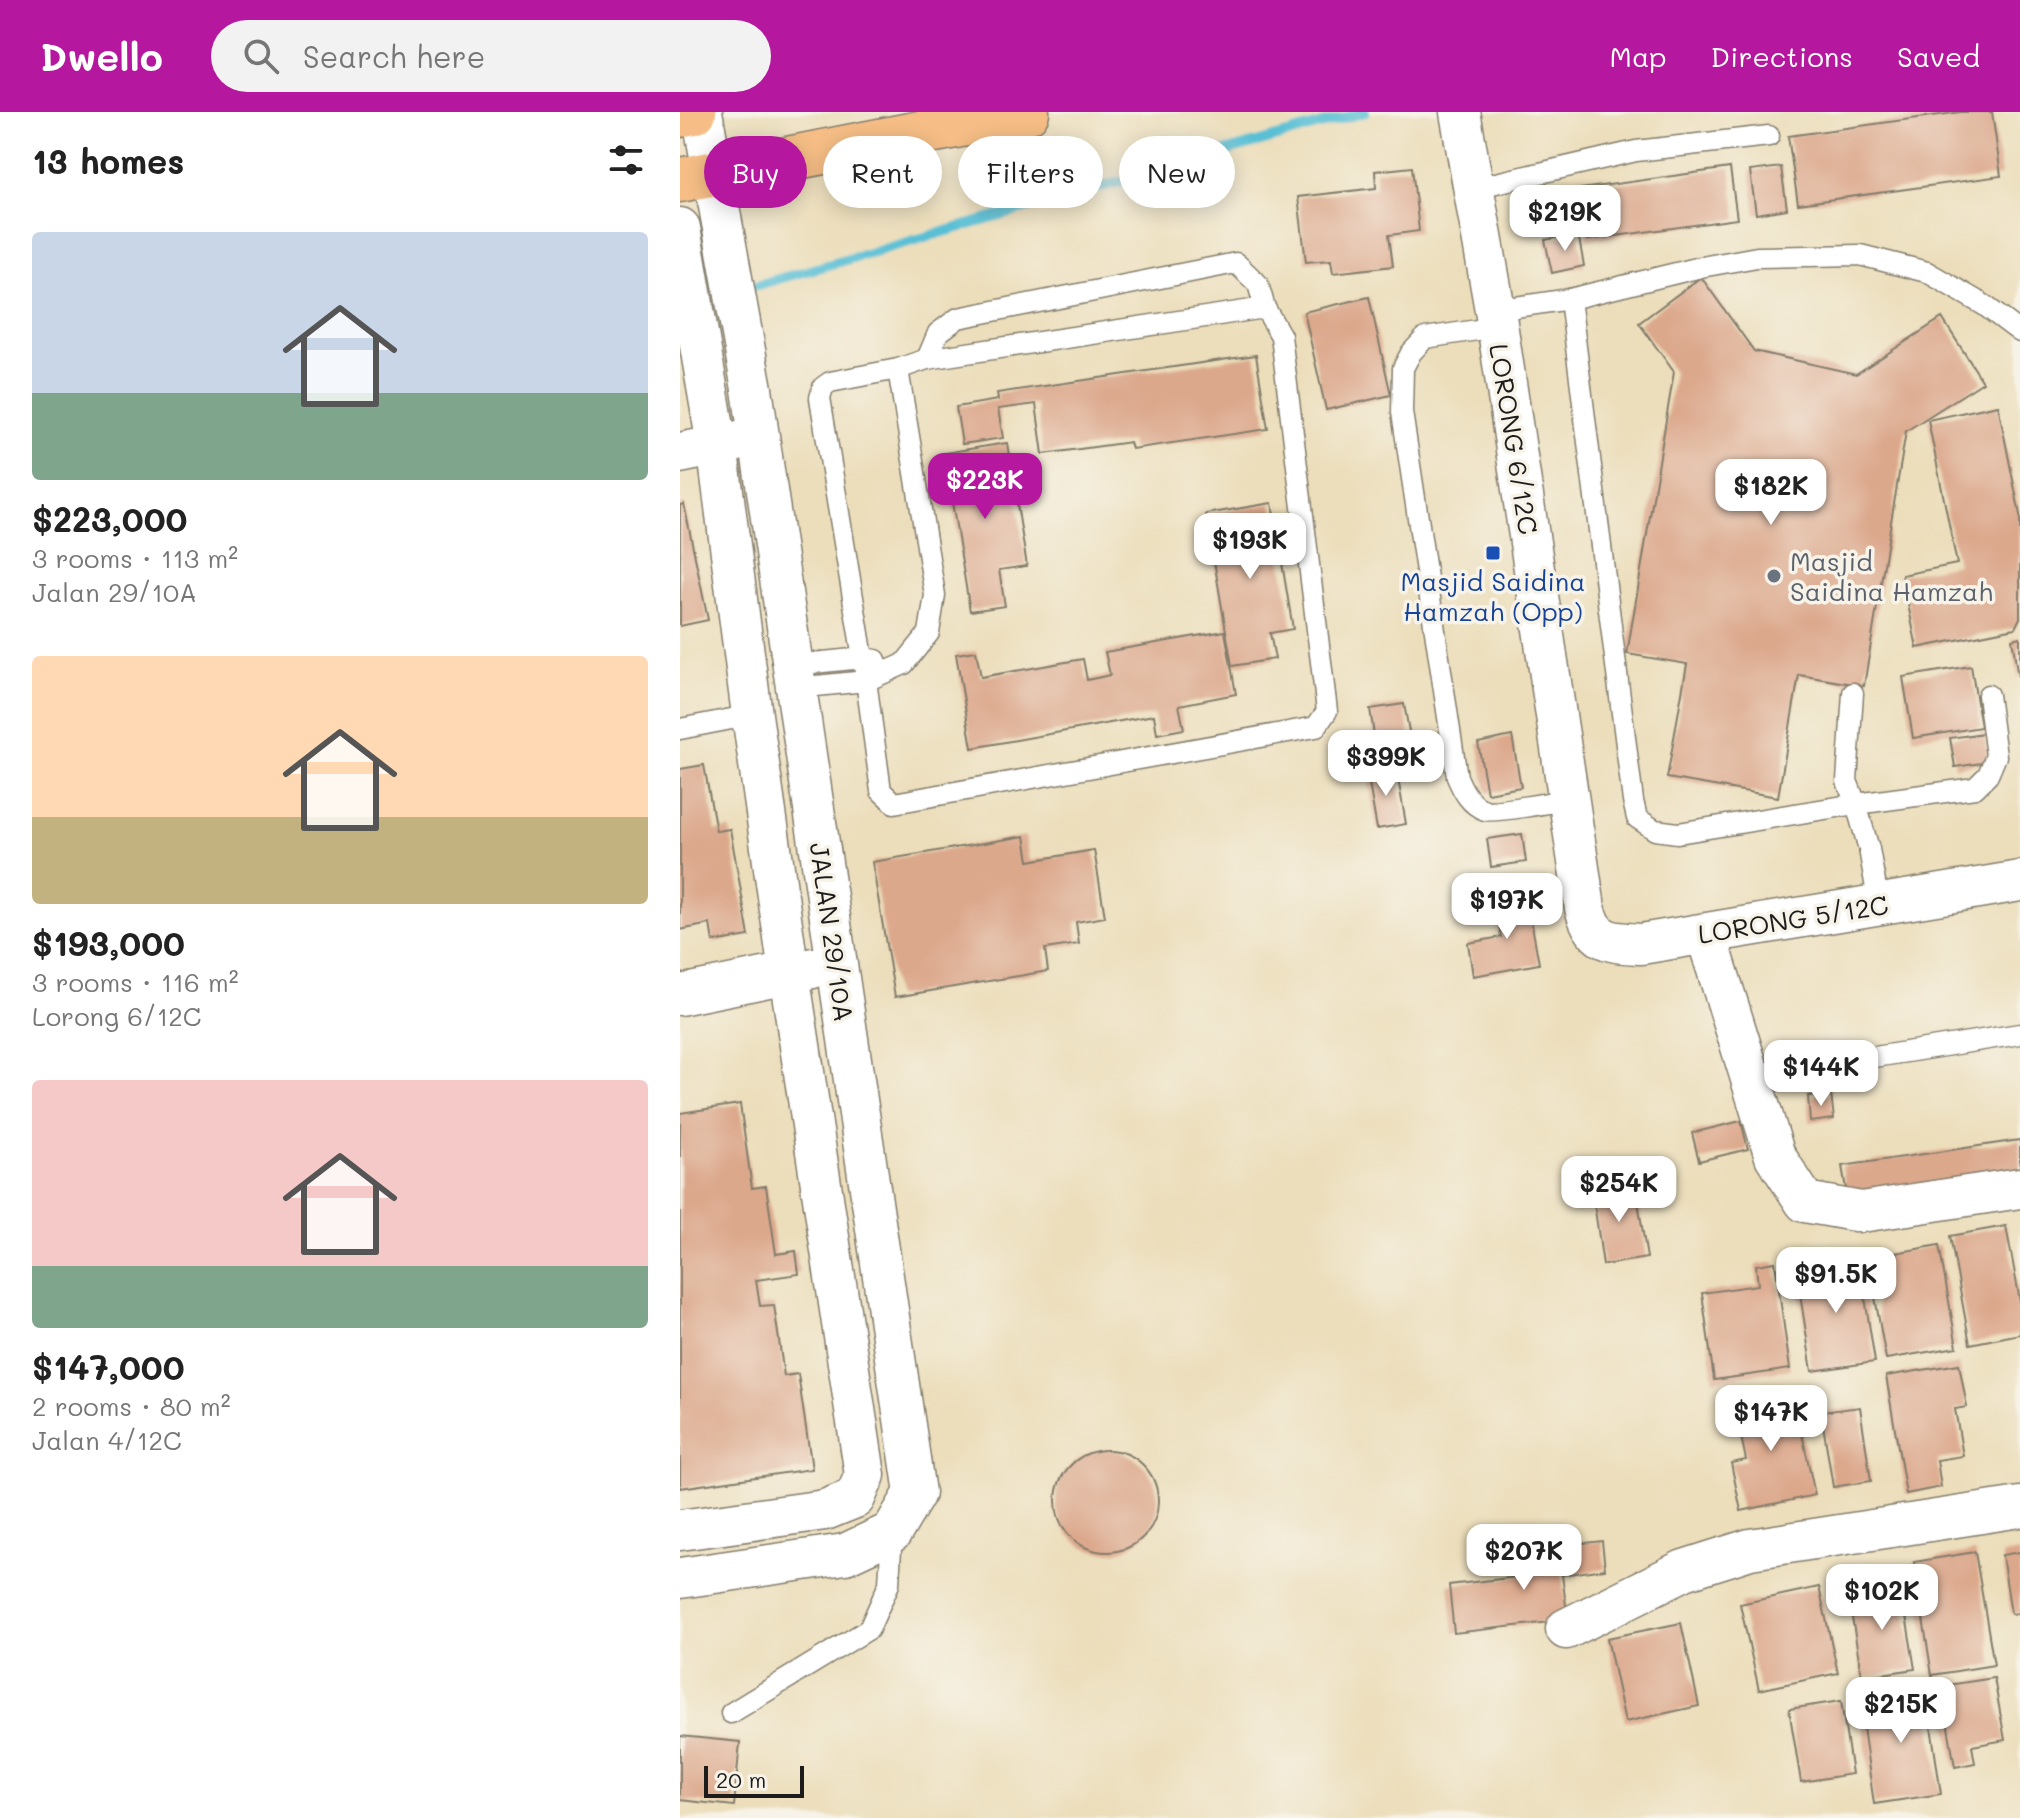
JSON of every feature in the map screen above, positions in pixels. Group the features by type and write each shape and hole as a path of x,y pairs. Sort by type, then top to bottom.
{"main road":[{"path":"680,115 694,112"},
{"path":"696,177 1027,112"}],"street":[{"name":"JALAN 29/10A","path":"702,112 696,177 727,252 752,389 915,1493 892,1532"},
{"name":"LORONG 6/12C","path":"1460,112 1496,319 1585,908"},
{"name":"JALAN 29/10A","path":"680,1530 825,1510 855,1498 865,1475 752,715 699,449 695,400 698,328 682,239"},
{"path":"695,400 752,389"},
{"path":"699,449 759,438"},
{"name":"LORONG 5/12C","path":"1585,908 1590,925 1601,937 1619,943 1641,944 2020,881"},
{"path":"1706,934 1775,1156 1805,1202 1861,1212 2020,1188"},
{"path":"680,995 836,963"},
{"path":"1566,1629 1684,1570 1750,1549 2020,1507"},
{"path":"680,1578 845,1554 892,1532"}],"lane":[{"path":"1474,188 1636,151 1769,136"},
{"path":"1568,799 1487,812 1470,801 1457,777 1405,427 1402,388 1403,368 1411,353 1425,338 1701,267 1757,257 1860,255 1927,272 1984,305 2020,332"},
{"path":"927,359 938,333 958,318 1236,263 1258,284 1265,308 1281,336 1327,711 1316,727 894,803 881,791 863,658 820,398 823,387 830,382 898,369 927,359 1265,308"},
{"path":"1570,299 1637,818 1655,830 1678,833 1975,788 1988,775 1996,756 1988,695"},
{"path":"794,677 866,681 904,664 929,633 935,595 898,369"},
{"path":"794,677 863,658 904,664"},
{"path":"1853,693 1847,781 1869,849 1879,905"},
{"path":"680,729 752,715"},
{"path":"1749,1074 2020,1034"},
{"path":"731,1713 869,1629 889,1584 892,1532"}],"building":[{"path":"1961,112 1992,112 2001,176 1798,204 1788,136"},
{"path":"1412,167 1419,231 1389,235 1393,266 1333,273 1331,260 1306,262 1298,197 1376,188 1375,171"},
{"path":"1781,167 1787,209 1756,214 1750,171"},
{"path":"1730,168 1737,219 1587,240 1580,189"},
{"path":"1578,233 1584,266 1552,273 1545,240"},
{"path":"1701,277 1754,351 1856,374 1942,318 1983,382 1906,431 1864,686 1799,675 1778,797 1667,778 1687,664 1627,654 1674,372 1639,323"},
{"path":"1369,297 1391,395 1326,410 1304,312"},
{"path":"1256,355 1268,429 1132,449 1130,442 1043,454 1036,404 998,409 1003,438 962,444 956,407 998,400 997,393"},
{"path":"1998,405 2020,515 2020,618 2015,628 1917,648 1902,575 1957,564 1928,420"},
{"path":"1007,443 1027,566 999,570 1005,606 970,611 944,453"},
{"path":"1272,503 1293,629 1270,633 1275,659 1232,666 1206,514"},
{"path":"684,504 708,620 680,626 680,505"},
{"path":"1225,631 1236,694 1179,705 1184,729 1157,734 1154,715 972,748 956,654 976,651 981,677 1083,659 1087,680 1110,675 1105,652"},
{"path":"2020,637 2020,677 2018,677 2012,639"},
{"path":"1971,666 1981,727 1913,738 1903,677"},
{"path":"1404,704 1411,742 1376,748 1370,709"},
{"path":"1984,733 1988,762 1955,767 1950,738"},
{"path":"1512,736 1521,787 1487,793 1478,743"},
{"path":"704,765 716,831 730,829 749,936 713,942 710,924 680,930 680,769"},
{"path":"1396,767 1406,824 1377,829 1367,772"},
{"path":"1522,834 1526,862 1491,867 1487,839"},
{"path":"1025,836 1029,861 1094,850 1105,917 1076,922 1079,944 1045,949 1048,971 895,997 872,862"},
{"path":"1527,897 1539,964 1473,976 1468,943 1501,937 1495,903"},
{"path":"1831,1094 1834,1119 1810,1122 1808,1096"},
{"path":"740,1104 752,1188 766,1186 776,1254 796,1251 799,1274 756,1280 760,1306 774,1305 784,1376 798,1374 812,1469 680,1488 680,1113"},
{"path":"1741,1121 1748,1149 1699,1161 1692,1133"},
{"path":"2020,1140 2020,1170 1847,1195 1842,1166"},
{"path":"1635,1183 1647,1258 1603,1265 1592,1189"},
{"path":"2006,1226 2020,1301 2020,1334 1970,1344 1950,1236"},
{"path":"1939,1245 1957,1347 1886,1359 1868,1258"},
{"path":"1859,1259 1875,1362 1812,1371 1796,1268"},
{"path":"1775,1262 1790,1369 1714,1380 1702,1293 1758,1285 1756,1265"},
{"path":"1959,1364 1967,1407 1955,1409 1963,1456 1937,1460 1941,1487 1906,1494 1886,1376"},
{"path":"1793,1391 1815,1495 1741,1511 1731,1463 1746,1460 1734,1403"},
{"path":"1860,1407 1871,1481 1833,1487 1821,1412"},
{"path":"1107,1450 1126,1454 1143,1465 1154,1482 1158,1501 1154,1520 1143,1537 1126,1548 1107,1552 1088,1548 1071,1537 1060,1520 1056,1501 1060,1482 1071,1465 1088,1454"},
{"path":"1602,1541 1605,1569 1562,1575 1568,1620 1454,1633 1449,1585 1543,1574 1540,1548"},
{"path":"1975,1552 1994,1665 1932,1675 1914,1562"},
{"path":"2020,1552 2020,1613 2011,1614 2002,1555"},
{"path":"1901,1586 1915,1669 1862,1677 1848,1594"},
{"path":"1819,1587 1838,1673 1759,1690 1740,1604"},
{"path":"1681,1623 1699,1706 1625,1722 1607,1638"},
{"path":"1994,1678 2005,1740 1972,1746 1975,1763 1955,1767 1941,1686"},
{"path":"1924,1679 1941,1794 1874,1804 1860,1707 1889,1702 1887,1684"},
{"path":"1841,1701 1852,1774 1801,1782 1789,1709"},
{"path":"680,1736 740,1742 734,1806 680,1800"}],"waterway":[{"path":"743,289 1365,112"}],"place":[{"name":"Masjid Saidina Hamzah (Opp)","path":"1493,553"},
{"name":"Masjid Saidina Hamzah","path":"1774,576"}]}
